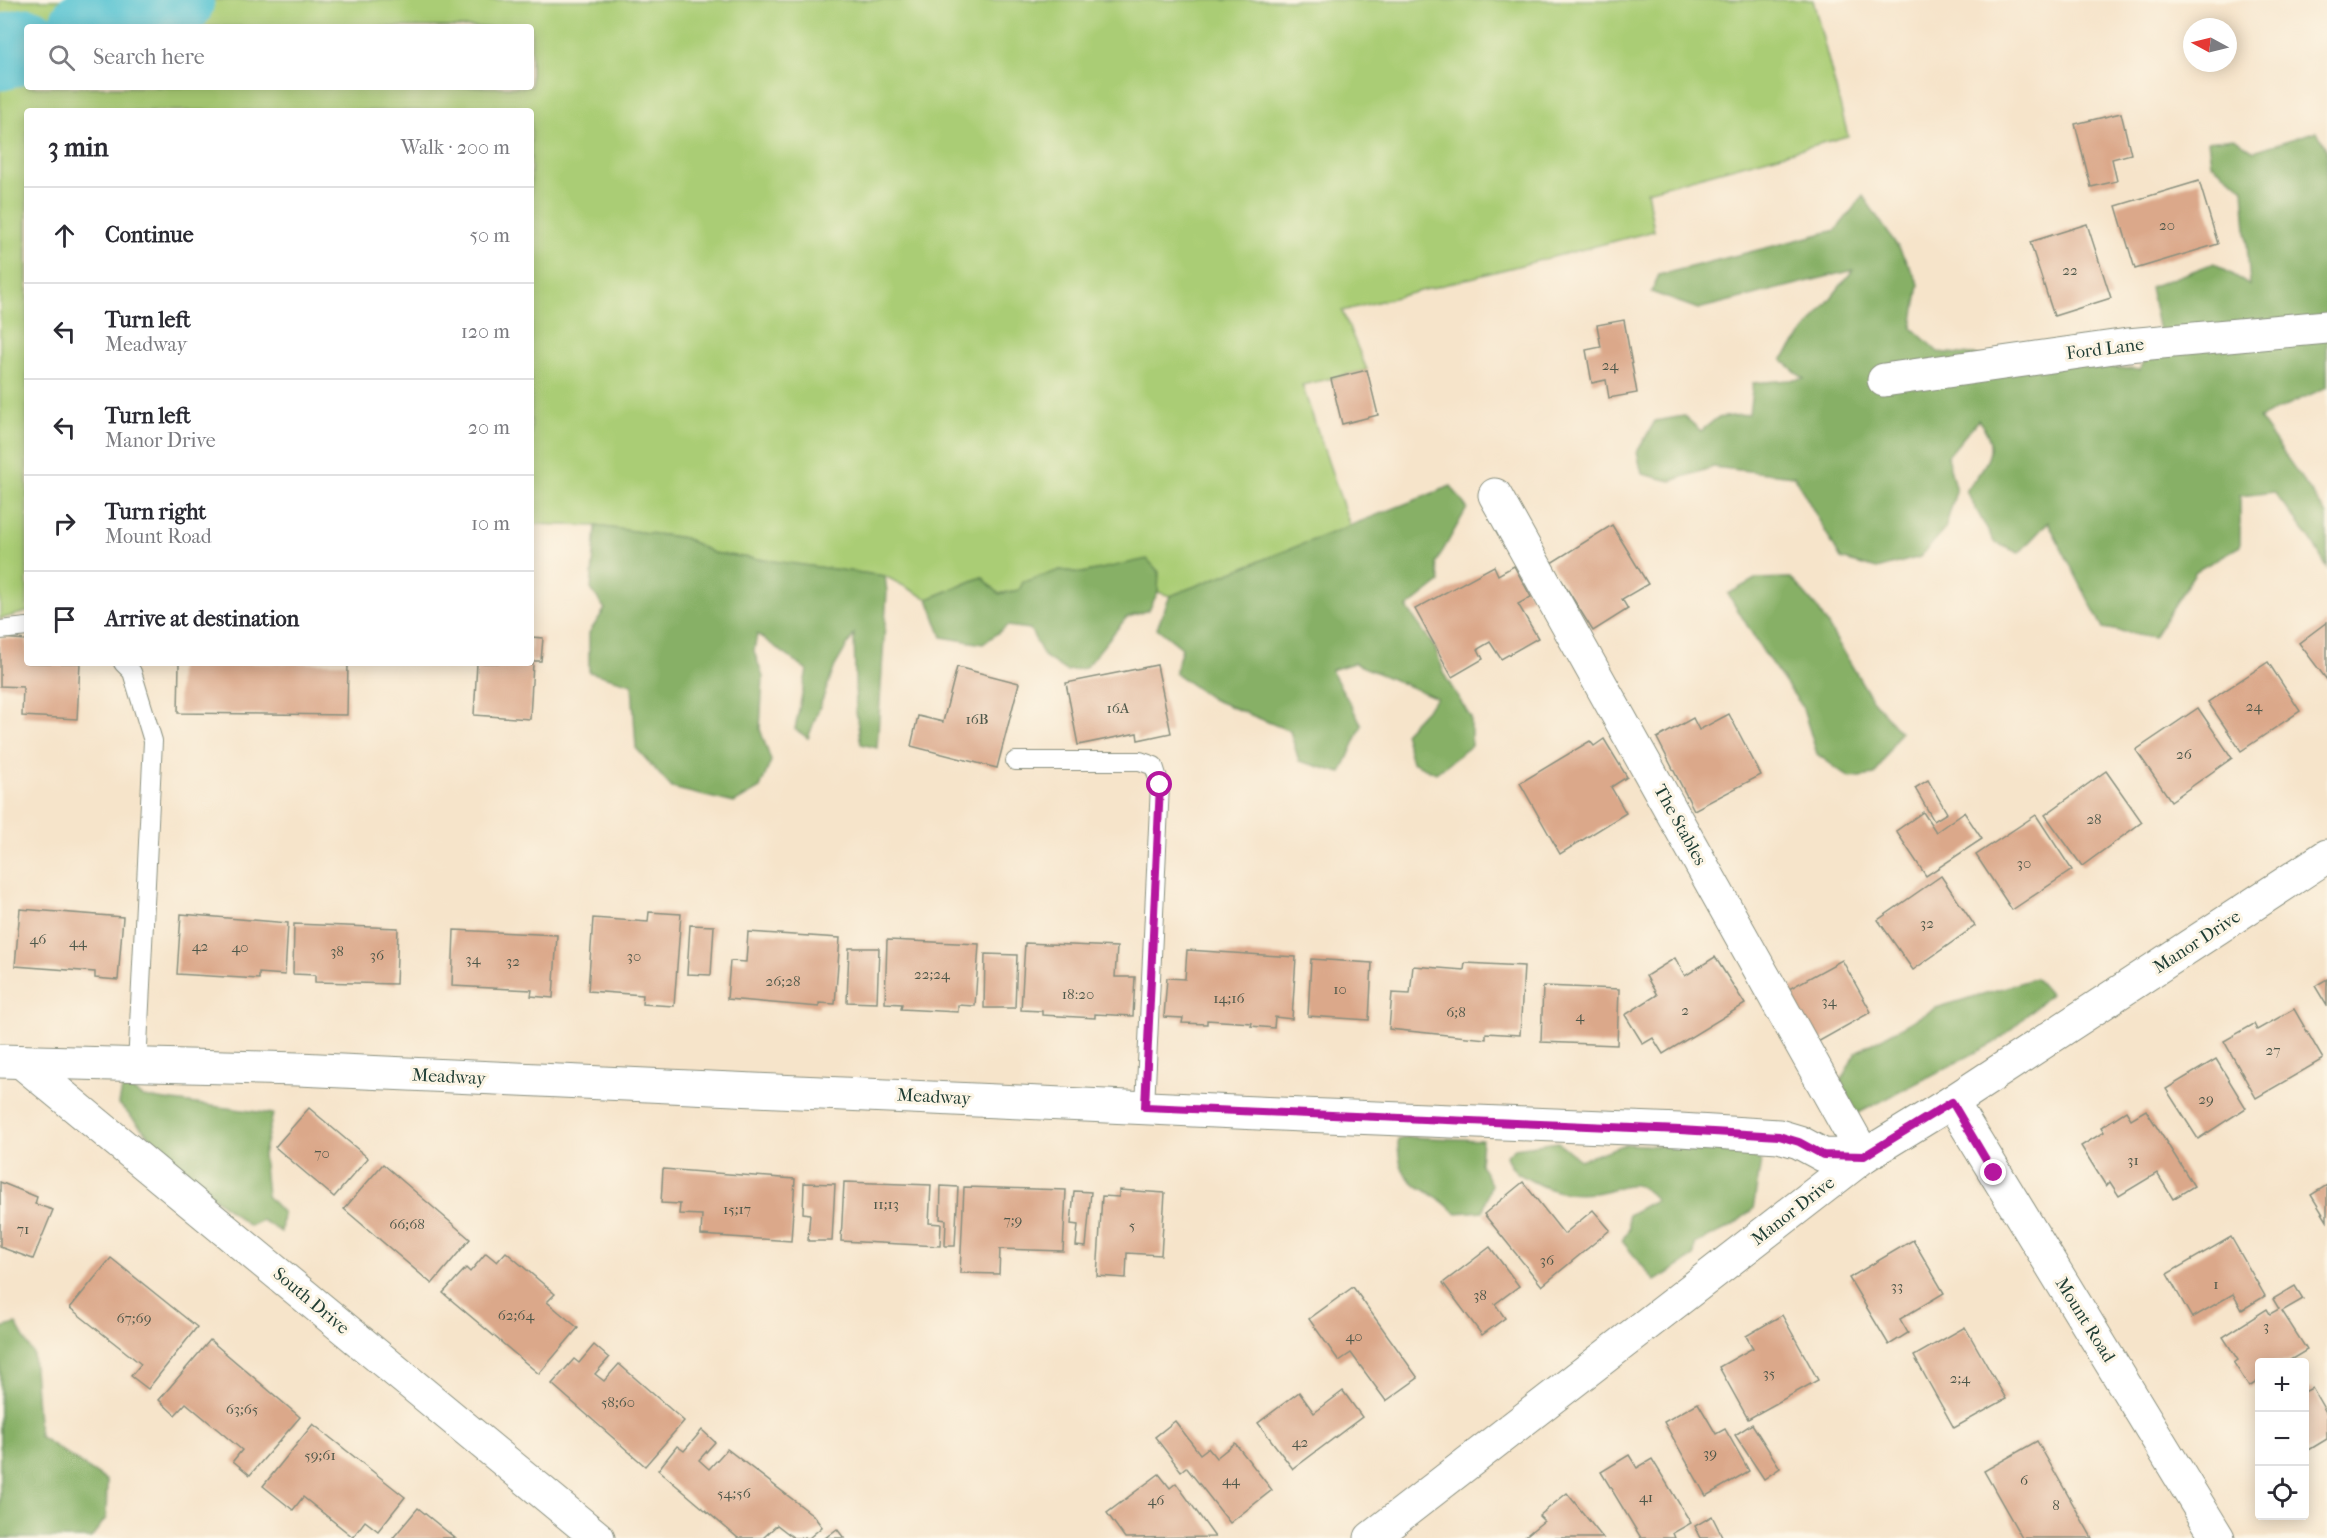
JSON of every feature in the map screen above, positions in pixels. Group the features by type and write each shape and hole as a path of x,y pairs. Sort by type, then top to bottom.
{"street":[{"name":"Ford Lane","path":"1884,380 2128,345 2327,327"},
{"name":"The Stables","path":"1495,495 1864,1156"},
{"name":"Manor Drive","path":"1371,1538 1864,1156 1952,1102 2327,856"},
{"name":"Meadway","path":"12,1063 298,1068 435,1077 938,1096 1680,1130 1779,1136 1799,1142 1823,1155 1864,1156"},
{"name":"South Drive","path":"12,1063 598,1538"},
{"name":"Mount Road","path":"1952,1102 2218,1538"}],"lane":[{"path":"0,630 24,627"},
{"path":"126,666 132,672 153,741 137,1066"},
{"path":"1015,761 1140,761 1154,766 1160,785 1145,1107"}],"green space":[{"path":"0,0 1813,0 1848,136 1647,191 1654,231 1342,311 1367,370 1302,385 1350,526 1170,596 1158,592 1158,572 1147,560 1082,573 1060,570 1019,590 999,594 982,577 928,599 885,576 712,553 685,538 596,526 534,524 534,108 24,108 24,613 0,619"},
{"path":"2317,131 2327,151 2327,387 2259,418 2327,515 2327,568 2311,540 2274,492 2240,496 2240,546 2196,571 2154,637 2103,628 2048,522 2019,553 1994,542 1966,491 1985,465 1990,448 1985,430 1978,420 1947,457 1956,491 1945,529 1920,557 1877,569 1841,559 1794,476 1713,467 1671,481 1642,474 1637,452 1655,421 1684,416 1701,431 1717,418 1749,414 1753,383 1804,379 1782,360 1853,270 1698,309 1651,292 1659,275 1836,230 1863,196 1900,250 1919,284 1912,328 1938,352 2140,370 2159,331 2150,287 2214,263 2250,286 2243,188 2211,163 2208,141 2234,138 2254,151"},
{"path":"1451,486 1467,508 1436,563 1440,582 1407,608 1435,648 1446,678 1471,718 1471,746 1436,773 1412,762 1404,733 1437,698 1354,663 1331,670 1362,725 1341,773 1299,761 1290,731 1212,699 1175,673 1182,648 1157,628 1170,596"},
{"path":"596,526 685,538 713,553 885,576 887,592 877,748 861,744 856,713 854,634 835,666 808,738 795,729 807,670 757,634 754,651 763,677 760,729 771,761 760,788 734,803 672,788 636,748 632,684 589,672 589,633 605,609 591,589"},
{"path":"1147,559 1159,572 1158,592 1149,610 1126,618 1085,668 1066,671 1044,656 1030,629 1007,626 983,644 942,637 928,599 982,577 999,594 1019,590 1023,582 1060,570 1082,573"},
{"path":"1791,578 1818,609 1871,698 1900,732 1875,775 1850,778 1817,754 1802,706 1764,653 1728,594 1755,579"},
{"path":"2036,978 2050,994 1998,1041 1853,1116 1838,1086 1856,1052 1936,1008"},
{"path":"123,1084 143,1097 273,1114 263,1155 267,1196 283,1213 281,1232 262,1220 249,1226 163,1156 150,1137 119,1104"},
{"path":"1407,1137 1482,1140 1480,1164 1491,1184 1483,1211 1455,1213 1445,1203 1416,1185 1403,1170 1399,1157 1398,1140"},
{"path":"1558,1142 1580,1160 1626,1144 1746,1151 1761,1161 1753,1209 1732,1226 1695,1244 1694,1257 1655,1281 1622,1241 1629,1228 1628,1215 1656,1200 1648,1192 1633,1185 1594,1193 1577,1194 1555,1191 1519,1174 1513,1169 1506,1156 1515,1148"},
{"path":"16,1324 33,1354 39,1436 107,1481 106,1518 91,1538 0,1538 0,1328"}],"building":[{"path":"2121,113 2131,154 2112,159 2117,181 2091,187 2075,124"},
{"path":"2199,181 2218,244 2135,269 2116,206"},
{"path":"2087,224 2111,298 2054,316 2030,242"},
{"path":"1624,320 1637,393 1609,398 1606,380 1592,383 1586,350 1601,347 1597,325"},
{"path":"1367,370 1378,415 1342,424 1331,379"},
{"path":"1612,525 1648,584 1622,599 1628,609 1593,631 1551,563"},
{"path":"1494,566 1498,575 1514,566 1531,597 1518,604 1538,638 1501,659 1490,642 1478,649 1483,659 1452,677 1415,609"},
{"path":"2327,622 2327,680 2299,643"},
{"path":"534,637 543,638 541,661 534,661"},
{"path":"0,638 24,640 24,666 80,666 77,719 22,716 23,687 0,686"},
{"path":"2268,662 2300,711 2241,751 2208,702"},
{"path":"1157,665 1171,733 1138,740 1137,733 1078,745 1066,683"},
{"path":"179,666 348,666 347,715 178,713"},
{"path":"477,666 533,666 530,719 474,715"},
{"path":"957,667 1019,683 997,768 911,746 918,716 943,722"},
{"path":"2198,708 2232,758 2171,801 2136,750"},
{"path":"1729,714 1761,775 1694,810 1657,738 1693,718 1699,730"},
{"path":"1604,739 1627,777 1611,787 1626,813 1560,854 1520,783 1590,741 1594,746"},
{"path":"2106,771 2142,822 2082,866 2045,815"},
{"path":"1928,780 1947,813 1934,821 1915,788"},
{"path":"1923,812 1936,832 1964,812 1982,839 1926,876 1896,831"},
{"path":"2036,815 2072,870 2012,910 1976,855"},
{"path":"1941,876 1975,926 1913,970 1878,920"},
{"path":"20,909 123,917 118,980 95,978 95,972 15,966"},
{"path":"649,912 681,914 674,1006 642,1004 643,995 588,991 593,918 648,922"},
{"path":"181,914 288,923 285,975 259,973 259,979 177,974"},
{"path":"294,924 398,928 396,984 315,982 315,975 293,974"},
{"path":"690,925 714,926 711,975 687,974"},
{"path":"454,930 557,935 553,998 531,996 532,990 452,986"},
{"path":"748,932 840,938 835,1004 819,1003 819,1007 727,999 730,961 746,962"},
{"path":"887,940 979,944 975,1006 958,1005 958,1012 901,1009 902,1004 885,1003"},
{"path":"1025,943 1117,947 1115,977 1135,977 1133,1016 1095,1014 1095,1018 1042,1015 1042,1011 1021,1010"},
{"path":"849,948 879,948 877,1003 847,1002"},
{"path":"1187,950 1296,957 1292,1019 1275,1017 1274,1028 1251,1026 1252,1023 1207,1020 1207,1024 1182,1023 1183,1018 1164,1017 1167,978 1185,979"},
{"path":"985,954 1017,955 1015,1008 984,1008"},
{"path":"1715,957 1745,1004 1663,1054 1653,1038 1643,1044 1625,1015 1657,995 1646,976 1675,958 1685,976"},
{"path":"1311,959 1372,963 1369,1020 1308,1016"},
{"path":"1842,960 1871,1012 1816,1043 1787,990"},
{"path":"1465,963 1524,966 1520,1035 1486,1033 1486,1039 1389,1029 1392,993 1410,994 1413,966 1464,970"},
{"path":"2327,979 2327,1006 2315,986"},
{"path":"1543,986 1619,989 1617,1045 1541,1042"},
{"path":"2294,1009 2323,1059 2256,1098 2224,1041 2254,1024 2257,1030"},
{"path":"2216,1059 2246,1108 2198,1139 2166,1089"},
{"path":"309,1108 368,1158 334,1197 275,1147"},
{"path":"2146,1110 2194,1186 2173,1199 2157,1173 2119,1196 2110,1182 2106,1186 2081,1146 2104,1132 2101,1127 2126,1111 2131,1119"},
{"path":"383,1164 470,1239 432,1284 344,1209"},
{"path":"663,1169 795,1179 791,1241 701,1235 702,1215 679,1214 680,1204 661,1203"},
{"path":"0,1182 37,1197 35,1204 53,1210 33,1259 0,1247"},
{"path":"844,1182 931,1185 929,1223 941,1224 940,1246 841,1241"},
{"path":"1523,1182 1564,1234 1593,1210 1610,1230 1542,1286 1484,1214"},
{"path":"804,1183 835,1184 832,1241 808,1241 810,1214 803,1213"},
{"path":"2327,1185 2327,1221 2311,1195"},
{"path":"941,1186 958,1187 955,1246 945,1246 946,1220 940,1219"},
{"path":"964,1187 1066,1190 1063,1251 1000,1249 999,1274 960,1273"},
{"path":"1119,1190 1165,1193 1161,1255 1127,1253 1126,1278 1097,1276 1102,1196 1119,1197"},
{"path":"1074,1191 1091,1192 1086,1247 1076,1246 1078,1225 1071,1224"},
{"path":"2231,1237 2265,1296 2242,1310 2233,1294 2192,1318 2167,1274"},
{"path":"1913,1240 1944,1293 1900,1319 1908,1333 1889,1345 1849,1278"},
{"path":"1490,1247 1519,1286 1495,1304 1505,1318 1482,1335 1443,1283"},
{"path":"506,1252 555,1294 547,1302 578,1328 539,1374 443,1293 466,1268 470,1272 486,1253 497,1262"},
{"path":"111,1258 197,1327 148,1389 131,1376 141,1364 70,1308"},
{"path":"2295,1286 2303,1299 2282,1311 2307,1350 2294,1358 2255,1358 2255,1383 2249,1387 2234,1363 2238,1360 2223,1337 2267,1309 2270,1314 2279,1309 2273,1299"},
{"path":"1353,1287 1418,1378 1386,1401 1351,1353 1339,1361 1309,1319"},
{"path":"1782,1315 1818,1380 1748,1419 1719,1367 1753,1348 1746,1336"},
{"path":"1965,1327 2006,1399 1954,1428 1914,1356"},
{"path":"210,1340 300,1417 250,1475 233,1461 242,1450 186,1403 175,1415 159,1400"},
{"path":"594,1345 609,1358 595,1374 604,1381 619,1364 684,1421 645,1466 552,1384 574,1359 579,1363"},
{"path":"2312,1388 2327,1414 2327,1439 2309,1450 2309,1412 2309,1390"},
{"path":"1343,1391 1362,1417 1293,1469 1258,1423 1299,1392 1314,1413"},
{"path":"1698,1403 1716,1434 1725,1429 1749,1471 1706,1496 1664,1422"},
{"path":"1175,1421 1200,1454 1208,1448 1216,1458 1235,1443 1272,1490 1230,1523 1186,1467 1181,1471 1155,1437"},
{"path":"313,1424 405,1497 378,1531 365,1521 353,1537 303,1497 293,1510 263,1486"},
{"path":"1752,1424 1780,1468 1764,1479 1735,1435"},
{"path":"702,1430 715,1442 699,1460 709,1469 727,1449 813,1515 822,1527 809,1538 794,1538 777,1525 763,1538 738,1538 658,1470 677,1446 684,1451"},
{"path":"2037,1441 2092,1538 2022,1538 1984,1471"},
{"path":"1629,1455 1637,1468 1652,1459 1691,1523 1673,1533 1675,1538 1641,1538 1601,1472"},
{"path":"1159,1474 1170,1488 1176,1483 1215,1537 1125,1538 1107,1513"},
{"path":"1567,1493 1603,1538 1523,1538 1544,1521 1539,1516"},
{"path":"418,1508 455,1538 393,1538"},
{"path":"1712,1516 1723,1538 1701,1538 1695,1526"},
{"path":"837,1529 844,1538 825,1538"}],"waterway":[{"path":"96,24 177,0"},
{"path":"0,53 24,46"}],"route":[{"path":"1160,785 1145,1107 1302,1115 1553,1123 1779,1136 1799,1142 1823,1155 1864,1156 1952,1102 1994,1173"}]}
